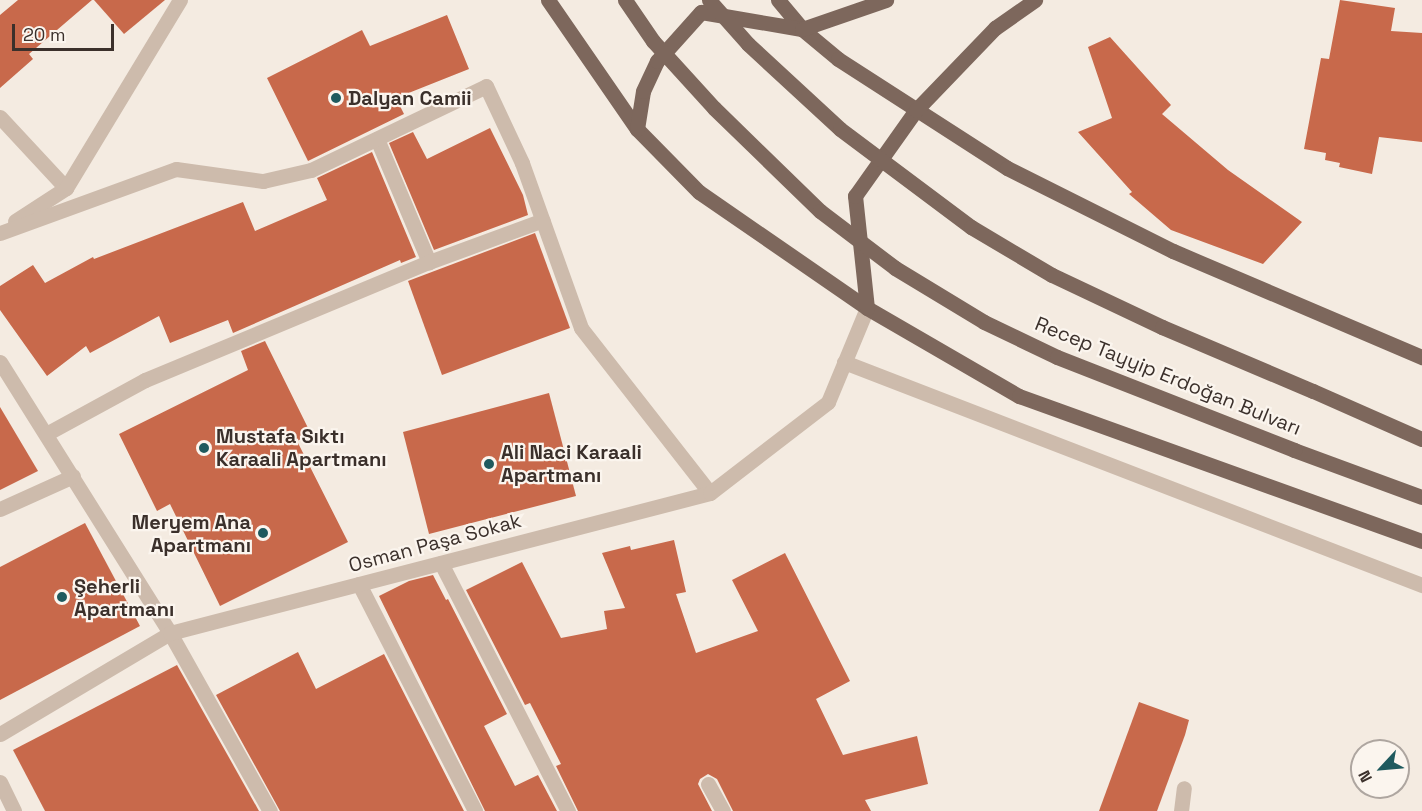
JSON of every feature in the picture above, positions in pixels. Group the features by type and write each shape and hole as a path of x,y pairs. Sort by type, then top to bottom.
{"main road":[{"path":"548,0 637,129 699,192 867,308 1019,396 1422,541"},
{"name":"Recep Tayyip Erdoğan Bulvarı","path":"625,0 653,41 714,108 820,211 895,268 984,322 1057,357 1294,450 1422,497"},
{"name":"Recep Tayyip Erdoğan Bulvarı","path":"709,0 748,44 840,129 971,227 1052,275 1162,327 1422,439"},
{"path":"778,0 802,29 838,60 1007,168 1173,251 1422,357"},
{"path":"637,129 643,91 657,61 701,12 802,29 886,0"},
{"path":"867,308 855,196 916,110 995,28 1035,0"}],"street":[{"path":"0,232 66,188 180,0"},
{"path":"0,232 176,170 263,181 311,170 486,86 522,164 581,328 710,493 828,402 867,308"},
{"path":"0,117 66,188"},
{"path":"377,139 429,262"},
{"path":"46,435 145,380 429,262 543,220"},
{"path":"0,362 170,633 270,811"},
{"path":"844,362 1422,585"},
{"path":"0,509 73,476"},
{"name":"Osman Paşa Sokak","path":"0,734 170,633 710,493"},
{"path":"441,563 568,811"},
{"path":"359,584 475,811"},
{"path":"0,782 15,811"},
{"path":"708,784 723,811"},
{"path":"1181,811 1184,788"}],"building":[{"path":"18,0 92,0 29,54 33,59 0,88 0,15"},
{"path":"94,0 165,0 124,34"},
{"path":"1340,0 1395,8 1391,31 1422,33 1422,142 1379,137 1372,174 1339,167 1340,163 1325,160 1326,153 1304,149 1321,58 1329,59"},
{"name":"Dalyan Camii","path":"447,15 469,69 396,98 404,114 308,161 267,78 362,30 370,46"},
{"path":"1110,37 1171,105 1162,114 1228,170 1302,222 1263,264 1171,230 1129,194 1132,192 1078,132 1112,118 1088,47"},
{"path":"490,128 523,195 528,215 434,250 389,143 413,132 427,159"},
{"path":"372,152 416,257 401,263 400,260 233,333 228,320 170,343 159,316 90,353 86,346 47,376 0,310 0,286 33,265 45,283 93,257 94,259 243,202 255,231 327,200 317,178"},
{"path":"535,233 570,328 442,375 408,281"},
{"path":"265,341 311,434 297,441 348,542 220,606 170,504 157,511 119,434 248,370 241,351"},
{"name":"Ali Naci Karaali Apartmanı","path":"549,393 576,496 429,534 403,432"},
{"path":"0,407 38,471 0,490"},
{"name":"Şeherli Apartmanı","path":"85,523 140,626 0,700 0,567"},
{"path":"674,540 686,592 676,594 696,653 758,631 732,580 785,553 850,681 816,699 843,755 917,736 928,784 865,800 871,811 733,811 717,779 708,774 700,779 698,784 712,811 578,811 556,766 561,764 530,703 525,705 466,590 522,562 561,638 607,629 604,611 625,608 602,553 630,546 631,550"},
{"path":"433,575 446,600 448,599 507,714 484,726 515,786 538,775 557,811 485,811 379,596 409,581"},
{"path":"298,652 316,689 384,654 464,811 280,811 216,695"},
{"path":"177,665 259,811 45,811 13,750"},
{"path":"1139,702 1189,720 1185,735 1157,811 1099,811"}],"place":[{"name":"Dalyan Camii","path":"336,98"},
{"name":"Mustafa Sıktı Karaali Apartmanı","path":"204,448"},
{"name":"Ali Naci Karaali Apartmanı","path":"489,464"},
{"name":"Meryem Ana Apartmanı","path":"263,533"},
{"name":"Şeherli Apartmanı","path":"62,597"}]}
